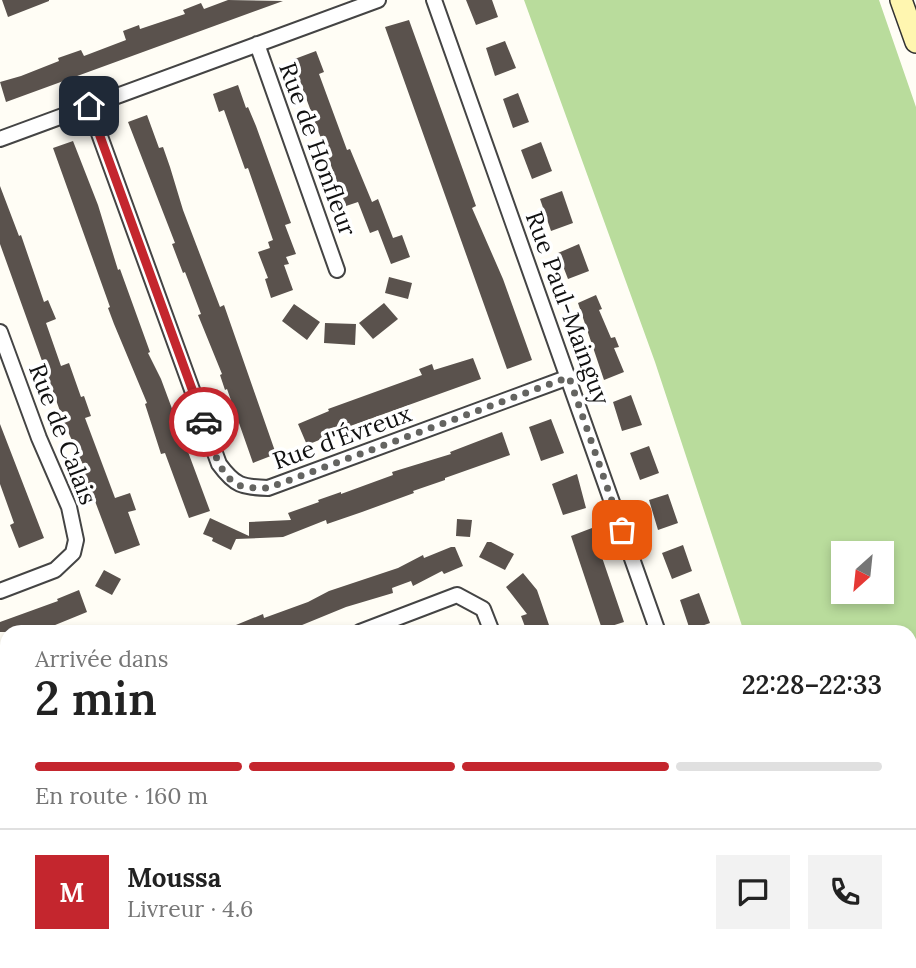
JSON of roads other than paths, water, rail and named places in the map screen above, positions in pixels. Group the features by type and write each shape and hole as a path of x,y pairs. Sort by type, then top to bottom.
{"street":[{"path":"0,139 377,0"},
{"name":"Rue Paul-Mainguy","path":"434,0 656,625"},
{"path":"901,0 916,42"},
{"name":"Rue de Honfleur","path":"257,44 337,270"},
{"name":"Rue d'Évreux","path":"89,106 219,464 229,478 242,487 268,488 569,377"},
{"name":"Rue de Calais","path":"0,332 39,438 69,507 75,540 73,553 55,570 0,591"},
{"path":"378,625 457,595 483,609 489,625"}]}
